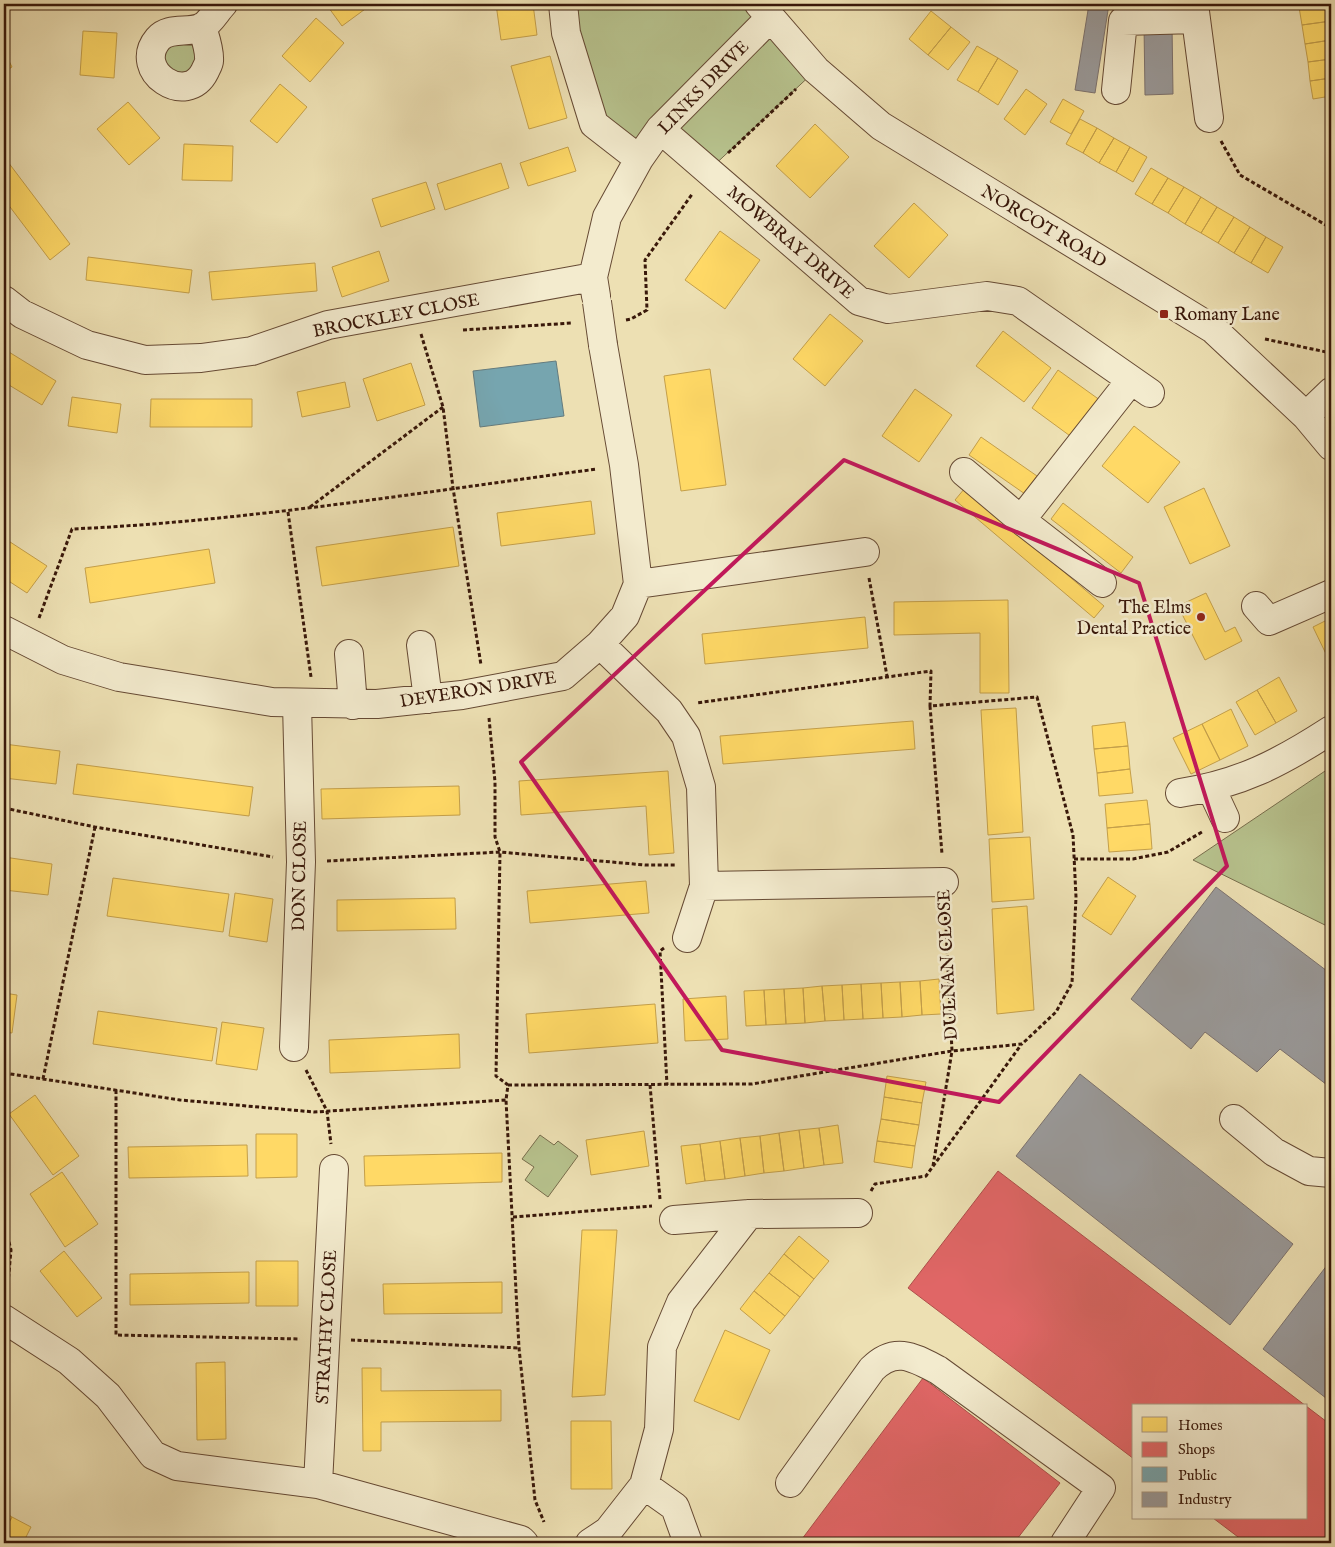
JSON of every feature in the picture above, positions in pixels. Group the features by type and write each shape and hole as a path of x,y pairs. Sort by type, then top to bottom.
{"street":[{"path":"202,27 223,4"},
{"path":"563,4 566,33 594,124 639,159"},
{"name":"LINKS DRIVE","path":"595,289 607,217 639,159 660,130 765,11"},
{"name":"NORCOT ROAD","path":"765,11 816,70 881,126 1213,329 1306,416 1331,446"},
{"path":"1116,90 1123,22 1195,12 1209,118"},
{"name":"MOWBRAY DRIVE","path":"660,130 859,300 888,309 987,296 1018,301 1141,387 1021,520"},
{"name":"BROCKLEY CLOSE","path":"4,300 22,314 87,345 146,360 201,358 252,351 328,325 417,322 595,289"},
{"name":"DEVERON DRIVE","path":"4,630 63,660 119,677 232,697 306,704 353,705 428,699 484,682 563,676 600,644 625,616 638,584 624,465 595,289"},
{"path":"1306,416 1331,392"},
{"path":"964,472 1021,520 1102,583"},
{"path":"638,584 865,552"},
{"path":"1256,606 1269,621 1331,594"},
{"path":"600,644 669,711 686,736 701,787 703,875 687,938"},
{"path":"421,646 428,699"},
{"path":"349,654 353,705"},
{"name":"DON CLOSE","path":"294,1047 306,704"},
{"path":"1180,793 1211,788 1250,775 1285,760 1331,730"},
{"path":"1211,788 1226,818"},
{"name":"DULNAN CLOSE","path":"703,875 944,882"},
{"path":"1234,1120 1274,1152 1309,1171 1331,1173"},
{"name":"STRATHY CLOSE","path":"318,1484 334,1170"},
{"path":"674,1220 748,1214 858,1213"},
{"path":"590,1543 608,1531 644,1485 659,1429 662,1348 681,1302 748,1214"},
{"path":"4,1320 69,1361 108,1396 153,1455 176,1466 318,1484 521,1540 524,1543"},
{"path":"790,1483 880,1360 903,1355 914,1357 938,1370 1101,1488 1065,1543"},
{"path":"644,1485 675,1507 688,1543"}],"path":[{"path":"622,320 631,319 647,310 645,260 664,236 708,171 816,70"},
{"path":"1209,118 1240,175 1331,228"},
{"path":"417,322 430,333"},
{"path":"417,322 443,407 453,488 484,682 494,782 495,837 500,852 496,1076 508,1084 506,1100 519,1348 535,1500 545,1526"},
{"path":"459,331 574,323"},
{"path":"1258,338 1331,353"},
{"path":"310,507 443,407"},
{"path":"30,644 72,529 130,526 288,512 310,507 624,465"},
{"path":"288,512 306,704"},
{"path":"865,552 887,676"},
{"path":"930,706 944,882"},
{"path":"4,808 96,827 301,862 500,852 646,864 703,875"},
{"path":"42,1079 96,827"},
{"name":"DULNAN CLOSE","path":"933,1166 952,1050 944,882"},
{"path":"667,1084 660,950 687,938"},
{"path":"858,1213 875,1184 926,1176 1022,1044"},
{"path":"294,1047 327,1111 334,1170"},
{"path":"4,1073 180,1100 314,1112 506,1100"},
{"path":"513,1217 660,1205 650,1085"},
{"path":"116,1090 116,1335 326,1339 519,1348"},
{"path":"4,1223 11,1250 4,1320"}],"highlighted area":[{"path":"844,460 1139,583 1227,866 999,1102 722,1050 521,762"}],"green space":[{"path":"563,4 759,4 816,70 708,171 660,130 639,159 594,124"},
{"path":"185,29 209,62 175,86 157,40"},
{"path":"1331,767 1331,928 1193,860"},
{"path":"540,1135 554,1145 558,1141 578,1156 548,1197 525,1180 534,1167 522,1159"}],"building: Homes":[{"path":"326,4 372,4 342,26"},
{"path":"496,4 533,4 537,35 501,40"},
{"path":"1331,4 1331,21 1302,25 1299,7"},
{"path":"931,11 951,27 928,55 909,39"},
{"path":"316,18 344,43 310,82 282,56"},
{"path":"1331,21 1331,40 1305,44 1302,25"},
{"path":"951,27 970,42 948,70 928,55"},
{"path":"83,31 117,33 114,78 80,75"},
{"path":"1331,40 1331,59 1308,62 1305,44"},
{"path":"977,46 998,58 978,92 957,80"},
{"path":"4,51 12,67 4,72"},
{"path":"550,56 567,118 529,129 511,66"},
{"path":"998,58 1018,71 998,105 978,92"},
{"path":"1331,59 1331,78 1310,81 1308,62"},
{"path":"1331,78 1331,96 1313,99 1310,81"},
{"path":"280,84 307,107 277,143 250,121"},
{"path":"1026,89 1047,104 1025,135 1004,119"},
{"path":"1063,99 1084,111 1071,134 1050,122"},
{"path":"128,102 160,138 129,165 97,129"},
{"path":"1331,106 1331,125 1328,125 1327,107"},
{"path":"1080,119 1097,128 1083,153 1066,144"},
{"path":"815,124 849,157 810,198 776,166"},
{"path":"1328,125 1331,125 1331,143"},
{"path":"1097,128 1114,138 1099,163 1083,153"},
{"path":"1114,138 1130,147 1116,172 1099,163"},
{"path":"184,144 233,146 232,181 182,180"},
{"path":"568,147 576,171 528,186 520,163"},
{"path":"1130,147 1147,157 1133,182 1116,172"},
{"path":"8,162 70,244 50,260 4,199 4,166"},
{"path":"501,163 509,188 445,210 437,184"},
{"path":"1151,168 1168,178 1152,204 1135,194"},
{"path":"1168,178 1184,187 1168,213 1152,204"},
{"path":"426,182 435,209 381,227 372,199"},
{"path":"1184,187 1201,197 1185,224 1168,213"},
{"path":"1201,197 1217,207 1201,233 1185,224"},
{"path":"914,203 948,235 909,278 874,246"},
{"path":"1217,207 1234,217 1218,243 1201,233"},
{"path":"1234,217 1250,227 1234,253 1218,243"},
{"path":"1250,227 1266,237 1251,263 1234,253"},
{"path":"720,231 760,260 725,309 685,280"},
{"path":"1266,237 1283,247 1268,273 1251,263"},
{"path":"379,251 389,281 342,297 332,267"},
{"path":"88,257 192,270 189,293 86,280"},
{"path":"315,263 317,291 212,300 209,272"},
{"path":"830,314 863,341 825,386 793,359"},
{"path":"1003,331 1051,368 1024,402 976,366"},
{"path":"4,349 56,381 42,405 4,382"},
{"path":"411,363 425,405 377,421 363,379"},
{"path":"710,369 726,485 681,491 664,376"},
{"path":"1058,370 1104,403 1077,441 1032,408"},
{"path":"345,382 350,407 302,417 297,392"},
{"path":"915,389 952,415 919,462 882,436"},
{"path":"72,397 121,404 117,433 68,426"},
{"path":"151,399 252,399 252,427 150,427"},
{"path":"1134,426 1180,462 1148,503 1102,466"},
{"path":"981,437 1037,476 1025,494 969,455"},
{"path":"965,488 1104,606 1094,618 955,500"},
{"path":"1204,488 1230,546 1190,564 1164,507"},
{"path":"591,501 595,534 501,546 497,513"},
{"path":"1063,503 1133,557 1121,573 1051,519"},
{"path":"453,527 459,566 322,586 316,547"},
{"path":"4,538 47,566 27,593 4,578"},
{"path":"209,549 215,583 90,603 85,568"},
{"name":"The Elms Dental Practice","path":"1206,593 1225,632 1235,627 1242,641 1205,660 1178,606"},
{"path":"1008,600 1009,693 980,693 980,633 894,635 894,602"},
{"path":"865,617 868,648 705,664 702,634"},
{"path":"1331,618 1331,654 1327,656 1313,627"},
{"path":"1279,677 1297,711 1276,723 1257,690"},
{"path":"1257,690 1276,723 1255,735 1236,702"},
{"path":"1016,708 1023,832 988,835 981,710"},
{"path":"1231,709 1248,746 1220,760 1202,724"},
{"path":"913,721 915,749 723,764 720,736"},
{"path":"1125,722 1128,746 1094,749 1092,726"},
{"path":"1202,724 1220,760 1191,774 1173,738"},
{"path":"4,744 60,751 56,784 4,778"},
{"path":"1128,746 1130,769 1097,773 1094,749"},
{"path":"77,764 253,787 249,816 73,794"},
{"path":"1130,769 1133,793 1099,796 1097,773"},
{"path":"668,771 674,853 649,855 646,806 521,815 519,781"},
{"path":"459,786 460,815 322,819 321,789"},
{"path":"1147,800 1150,824 1107,828 1105,804"},
{"path":"1150,824 1152,849 1109,852 1107,828"},
{"path":"1030,837 1034,899 992,902 989,839"},
{"path":"4,857 52,864 48,895 4,890"},
{"path":"1108,877 1136,896 1111,935 1082,916"},
{"path":"113,878 229,894 223,932 107,916"},
{"path":"646,881 649,913 530,923 527,891"},
{"path":"235,893 273,899 267,942 229,936"},
{"path":"455,898 456,929 337,931 337,900"},
{"path":"1027,906 1034,1010 997,1014 992,909"},
{"path":"939,979 941,1014 922,1015 920,981"},
{"path":"920,981 922,1015 902,1017 900,982"},
{"path":"900,982 902,1017 883,1018 881,983"},
{"path":"881,983 883,1018 863,1019 861,984"},
{"path":"861,984 863,1019 844,1020 842,985"},
{"path":"842,985 844,1020 825,1021 822,986"},
{"path":"822,986 825,1021 805,1023 803,988"},
{"path":"803,988 805,1023 786,1024 784,989"},
{"path":"784,989 786,1024 766,1025 764,990"},
{"path":"764,990 766,1025 746,1026 744,991"},
{"path":"4,993 17,995 12,1033 4,1032"},
{"path":"726,996 728,1039 685,1041 683,999"},
{"path":"655,1004 658,1043 529,1053 526,1014"},
{"path":"98,1011 217,1028 212,1061 93,1044"},
{"path":"222,1022 264,1028 257,1070 216,1064"},
{"path":"459,1034 460,1068 330,1073 329,1040"},
{"path":"887,1076 926,1082 922,1103 884,1097"},
{"path":"35,1095 79,1156 53,1175 9,1114"},
{"path":"884,1097 922,1103 919,1125 881,1119"},
{"path":"881,1119 919,1125 915,1146 877,1141"},
{"path":"838,1125 843,1163 824,1165 819,1128"},
{"path":"819,1128 824,1165 804,1168 799,1130"},
{"path":"799,1130 804,1168 784,1171 779,1133"},
{"path":"644,1131 649,1166 591,1175 586,1140"},
{"path":"779,1133 784,1171 764,1173 760,1136"},
{"path":"256,1134 297,1134 297,1177 256,1178"},
{"path":"760,1136 764,1173 745,1176 740,1138"},
{"path":"740,1138 745,1176 725,1179 720,1141"},
{"path":"720,1141 725,1179 705,1181 700,1144"},
{"path":"877,1141 915,1146 912,1168 874,1162"},
{"path":"700,1144 705,1181 686,1184 681,1146"},
{"path":"247,1145 248,1176 129,1178 128,1147"},
{"path":"502,1153 502,1182 365,1186 364,1156"},
{"path":"62,1172 98,1224 65,1247 30,1194"},
{"path":"582,1230 617,1230 605,1395 572,1397"},
{"path":"799,1236 829,1261 814,1279 784,1254"},
{"path":"64,1251 102,1298 77,1317 40,1271"},
{"path":"784,1254 814,1279 800,1297 769,1273"},
{"path":"256,1261 298,1261 298,1306 256,1306"},
{"path":"249,1272 249,1303 130,1305 130,1274"},
{"path":"769,1273 800,1297 785,1316 754,1291"},
{"path":"502,1282 502,1313 384,1314 383,1284"},
{"path":"754,1291 785,1316 770,1334 740,1309"},
{"path":"725,1330 770,1350 739,1420 694,1401"},
{"path":"225,1362 226,1439 197,1440 196,1363"},
{"path":"362,1368 381,1368 381,1391 501,1390 501,1421 381,1422 381,1451 363,1451"},
{"path":"571,1421 611,1421 612,1489 571,1489"},
{"path":"4,1512 12,1517 4,1532"},
{"path":"12,1517 31,1527 23,1543 4,1543 4,1532"},
{"path":"43,1538 53,1543 40,1543"}],"building: Shops":[{"path":"998,1171 1303,1404 1132,1404 1132,1457 908,1288"},
{"path":"923,1378 1060,1483 1014,1543 799,1543"},
{"path":"1308,1408 1331,1425 1331,1543 1246,1543 1216,1520 1308,1520"}],"building: Public":[{"path":"556,361 564,416 480,427 473,371"}],"building: Industry":[{"path":"1089,4 1109,4 1095,93 1075,90"},
{"path":"1144,25 1172,25 1173,94 1145,95"},
{"path":"1216,887 1331,974 1331,1088 1280,1049 1257,1072 1205,1032 1191,1049 1131,999"},
{"path":"1080,1074 1293,1244 1230,1325 1016,1156"},
{"path":"1331,1260 1331,1402 1263,1349"}],"place":[{"name":"Romany Lane","path":"1164,314"},
{"name":"The Elms Dental Practice","path":"1201,617"}]}
